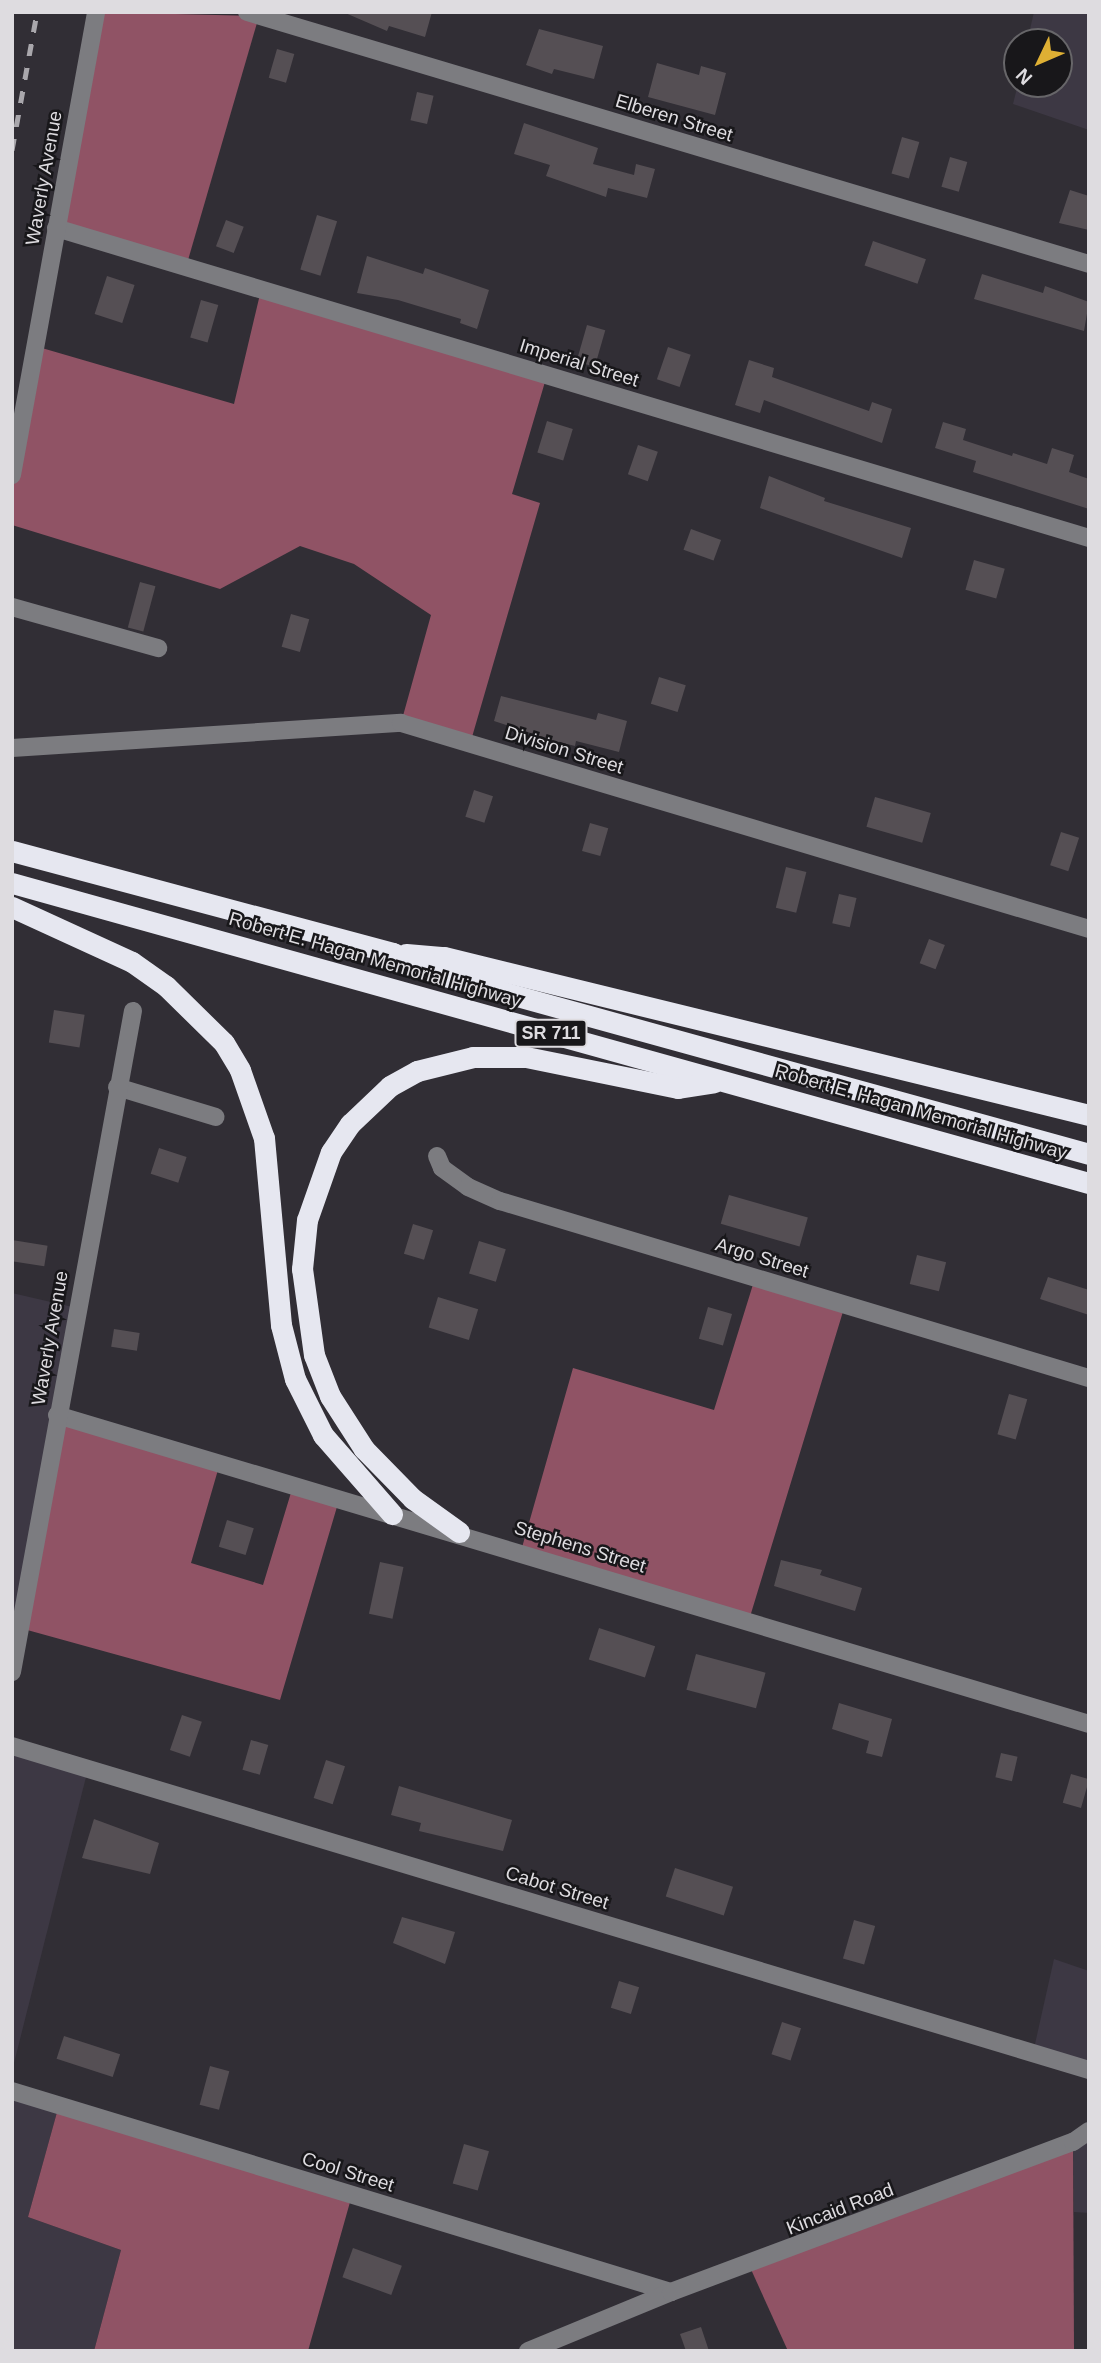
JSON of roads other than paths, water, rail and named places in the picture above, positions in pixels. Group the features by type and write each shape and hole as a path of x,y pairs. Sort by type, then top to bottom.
{"highway":[{"name":"Robert E. Hagan Memorial Highway","path":"12,851 393,953"},
{"name":"Robert E. Hagan Memorial Highway","path":"12,884 1089,1182"},
{"path":"12,907 132,962 186,1003 224,1043 251,1093 264,1138 281,1325 295,1378 323,1435 392,1514"},
{"path":"393,953 444,957 1089,1115"},
{"path":"393,953 441,975 1089,1154"},
{"path":"459,1532 413,1499 364,1449 330,1396 314,1355 302,1269 307,1220 331,1152 351,1124 390,1086 417,1071 473,1057 526,1057 678,1088 721,1080"}],"street":[{"name":"Waverly Avenue","path":"12,475 96,12"},
{"name":"Elberen Street","path":"247,12 1089,264"},
{"name":"Imperial Street","path":"56,228 1089,538"},
{"path":"12,607 158,648"},
{"name":"Division Street","path":"12,748 401,723 1089,929"},
{"name":"Waverly Avenue","path":"12,1672 117,1087 133,1012"},
{"path":"117,1087 216,1117"},
{"name":"Argo Street","path":"437,1156 442,1168 468,1186 500,1202 1089,1378"},
{"name":"Stephens Street","path":"57,1415 459,1532 1089,1724"},
{"name":"Cabot Street","path":"12,1746 1089,2070"},
{"name":"Cool Street","path":"12,2091 671,2292"},
{"name":"Kincaid Road","path":"528,2351 671,2292 1060,2147 1089,2132"}],"railway":[{"path":"12,150 37,12"}]}
